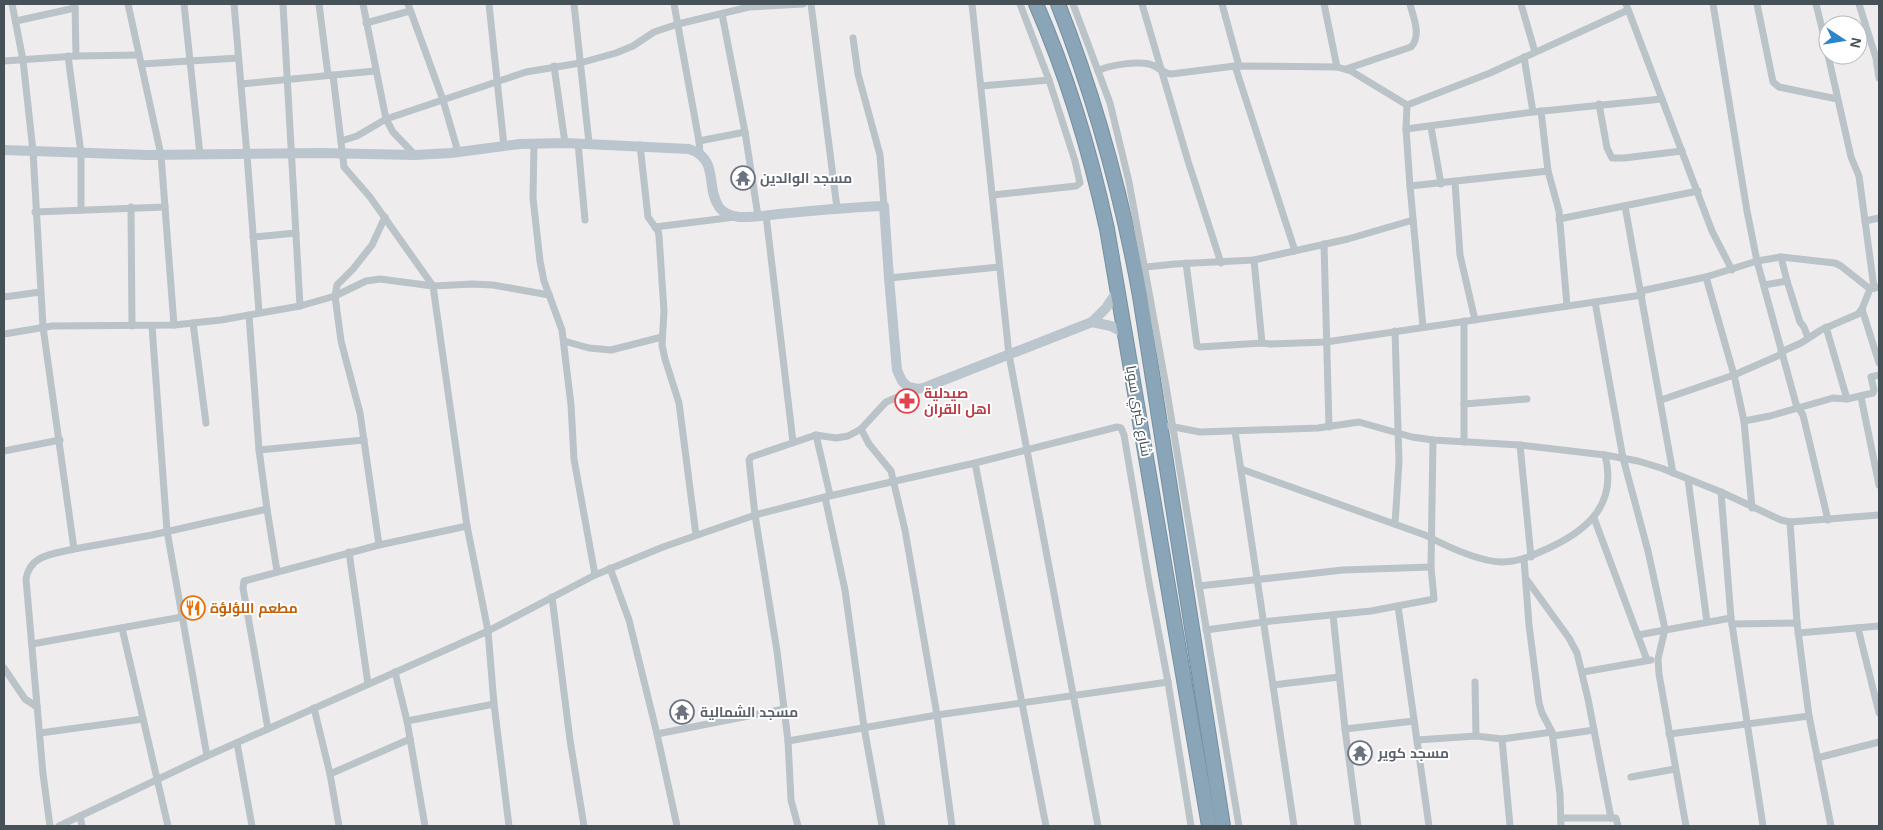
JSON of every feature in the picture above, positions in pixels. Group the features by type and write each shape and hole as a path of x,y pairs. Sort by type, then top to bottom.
{"highway":[{"name":"شارع كبري سوبا","path":"1036,4 1074,101 1093,165 1126,334 1209,826"},
{"name":"شارع كبري سوبا","path":"1058,4 1104,138 1120,197 1166,425 1223,826"},
{"path":"1063,71 1080,65"}],"street":[{"path":"12,4 23,60 33,151 43,327 74,549"},
{"path":"128,4 161,156 174,325"},
{"path":"184,4 200,155"},
{"path":"234,4 259,312"},
{"path":"283,4 300,306"},
{"path":"319,4 343,162 347,171 385,217 433,286 467,526 488,631 494,704 509,826"},
{"path":"363,4 386,119 390,128 415,155"},
{"path":"489,4 504,146"},
{"path":"574,4 589,144"},
{"path":"674,4 700,154 709,167 717,204 725,213 737,217"},
{"path":"341,141 357,136 386,119 532,70 580,63 633,46 654,32 678,24 749,8 802,4"},
{"path":"811,4 837,208"},
{"path":"972,4 1009,355 1098,826"},
{"path":"993,195 1076,186 1080,183 1075,161 1049,80 1020,4"},
{"path":"1073,4 1100,70"},
{"path":"1078,4 1110,103 1121,146 1146,267 1166,425 1199,586 1239,826"},
{"path":"1142,4 1188,161 1221,262"},
{"path":"1222,4 1237,66 1295,251"},
{"path":"1324,4 1337,67"},
{"path":"1346,69 1411,47 1417,34 1410,4"},
{"path":"1521,4 1535,52"},
{"path":"1713,4 1757,261 1781,353 1798,408 1803,415 1828,520"},
{"path":"1757,4 1774,82 1779,87 1837,99"},
{"path":"1859,4 1876,58 1879,78"},
{"path":"16,21 75,6 76,56"},
{"path":"366,23 409,7 443,100 458,152"},
{"path":"1407,105 1466,84 1627,7 1712,231 1732,270"},
{"path":"722,14 762,215 793,442"},
{"path":"854,38 858,74 880,155 898,373 908,387 918,389"},
{"path":"4,61 68,56 139,55"},
{"path":"68,56 81,153 81,210"},
{"path":"1524,57 1537,111 1548,171 1558,203 1567,306"},
{"path":"142,64 238,58"},
{"path":"1100,70 1112,66 1146,64 1171,74 1237,66 1337,67 1346,69 1407,105"},
{"path":"1661,400 1734,375 1781,353 1826,327 1856,315 1862,310 1875,288 1859,176 1851,157 1830,65"},
{"path":"554,66 565,143"},
{"path":"241,84 375,71"},
{"path":"981,86 1049,80"},
{"path":"1406,129 1537,111 1662,99"},
{"path":"1599,104 1607,148 1612,158 1682,151"},
{"path":"1407,105 1406,129 1410,186 1423,327"},
{"path":"1431,126 1441,184"},
{"path":"699,141 745,132"},
{"path":"4,150 161,156 292,153 415,155 504,146 578,143 684,148 700,154"},
{"path":"578,143 585,220"},
{"path":"534,144 533,198 540,261 549,296 560,321 564,341 571,405 574,459 595,575"},
{"path":"640,146 648,217 659,236 664,302 662,337 664,359 679,403 696,535"},
{"path":"1410,186 1548,171"},
{"path":"1455,182 1460,255 1475,320"},
{"path":"1560,219 1698,191"},
{"path":"655,227 711,222 737,217 837,208 884,206"},
{"path":"1625,206 1673,473"},
{"path":"131,207 132,326"},
{"path":"35,212 165,207"},
{"path":"379,545 364,440 356,398 341,341 334,296 337,285 353,269 372,245 385,217"},
{"path":"1865,221 1879,218"},
{"path":"1146,267 1254,260 1324,244 1413,220"},
{"path":"253,237 296,234"},
{"path":"1324,244 1329,427"},
{"path":"1781,257 1800,322 1808,338"},
{"path":"1186,263 1198,347 1326,342 1595,302 1642,293 1732,270 1757,261 1781,257 1835,263 1875,288"},
{"path":"1254,260 1262,343"},
{"path":"889,278 999,267"},
{"path":"1706,277 1734,375 1744,421 1752,508"},
{"path":"4,334 43,327 174,325 249,315 300,306 334,296 366,281 380,279 433,286 493,285 549,296"},
{"path":"1764,285 1787,281"},
{"path":"798,826 791,800 788,741 777,651 755,515 749,460 751,457 816,435 840,438 861,429 881,405 1092,322 1106,308 1118,290"},
{"path":"4,297 40,292"},
{"path":"1595,302 1623,458 1648,550 1665,629 1658,659 1659,674 1686,826"},
{"path":"1862,310 1879,363"},
{"path":"249,315 259,450 278,571"},
{"path":"1092,322 1111,326 1126,334"},
{"path":"1464,322 1464,442"},
{"path":"193,323 206,423"},
{"path":"152,326 167,531 207,756"},
{"path":"1826,327 1848,399"},
{"path":"1395,331 1399,462 1395,524"},
{"path":"564,341 589,348 611,350 662,337"},
{"path":"1744,421 1770,416 1833,398 1848,399 1861,397 1874,392 1871,378 1879,374"},
{"path":"1861,397 1876,452 1879,485"},
{"path":"1464,404 1527,399"},
{"path":"1166,425 1200,432 1329,427 1363,423 1433,440 1520,445 1623,458 1673,473 1721,492 1752,508 1790,522 1879,515"},
{"path":"59,826 207,756 488,631 610,568 696,535 755,515 827,496 976,463 1113,427 1121,428 1124,435 1168,682 1191,826"},
{"path":"861,429 869,444 891,471 894,480 905,530 936,715 952,826"},
{"path":"1236,431 1294,826"},
{"path":"816,435 843,583 864,727 882,826"},
{"path":"4,450 60,440"},
{"path":"259,450 364,440"},
{"path":"1206,630 1333,615 1434,599 1431,567 1433,539 1433,440"},
{"path":"1520,445 1529,625 1539,703 1552,734 1560,794 1561,826"},
{"path":"1241,469 1395,524 1452,548 1498,562 1527,558 1575,534 1594,518 1600,507 1607,485 1608,469 1605,455"},
{"path":"976,463 1046,826"},
{"path":"1688,479 1707,622"},
{"path":"1721,492 1731,621 1763,826"},
{"path":"50,826 26,584 28,570 42,556 267,510"},
{"path":"1594,518 1647,660"},
{"path":"1790,522 1798,634 1809,716 1831,826"},
{"path":"268,729 243,583 246,580 349,552 467,526"},
{"path":"349,552 368,684"},
{"path":"1199,586 1343,570 1431,567"},
{"path":"610,568 620,590 629,620 677,826"},
{"path":"1526,580 1572,643 1583,672 1611,818"},
{"path":"552,597 570,740 584,826"},
{"path":"1398,606 1429,826"},
{"path":"1333,615 1358,826"},
{"path":"32,644 182,618"},
{"path":"1638,635 1707,622 1797,623"},
{"path":"1798,634 1879,626"},
{"path":"122,628 168,826"},
{"path":"1858,628 1879,713"},
{"path":"1583,672 1658,659"},
{"path":"4,668 25,699 37,707"},
{"path":"395,672 407,721 424,826"},
{"path":"1273,685 1339,677"},
{"path":"788,741 936,715 1168,682"},
{"path":"1475,682 1476,736"},
{"path":"407,721 494,704"},
{"path":"314,708 330,774 339,826"},
{"path":"657,734 784,708"},
{"path":"1669,734 1809,716"},
{"path":"40,733 143,719"},
{"path":"1345,729 1414,721"},
{"path":"1417,740 1476,736 1502,740 1594,730"},
{"path":"330,774 410,739"},
{"path":"1502,740 1510,826"},
{"path":"1817,758 1879,742"},
{"path":"237,743 252,826"},
{"path":"1631,777 1675,769"},
{"path":"80,816 82,826"},
{"path":"1560,818 1617,818 1618,826"}],"place":[{"name":"مسجد الوالدين","path":"743,178"},
{"name":"صيدلية اهل القران","path":"907,401"},
{"name":"مطعم اللؤلؤة","path":"193,608"},
{"name":"مسجد الشمالية","path":"682,712"},
{"name":"مسجد كوير","path":"1360,753"}]}
